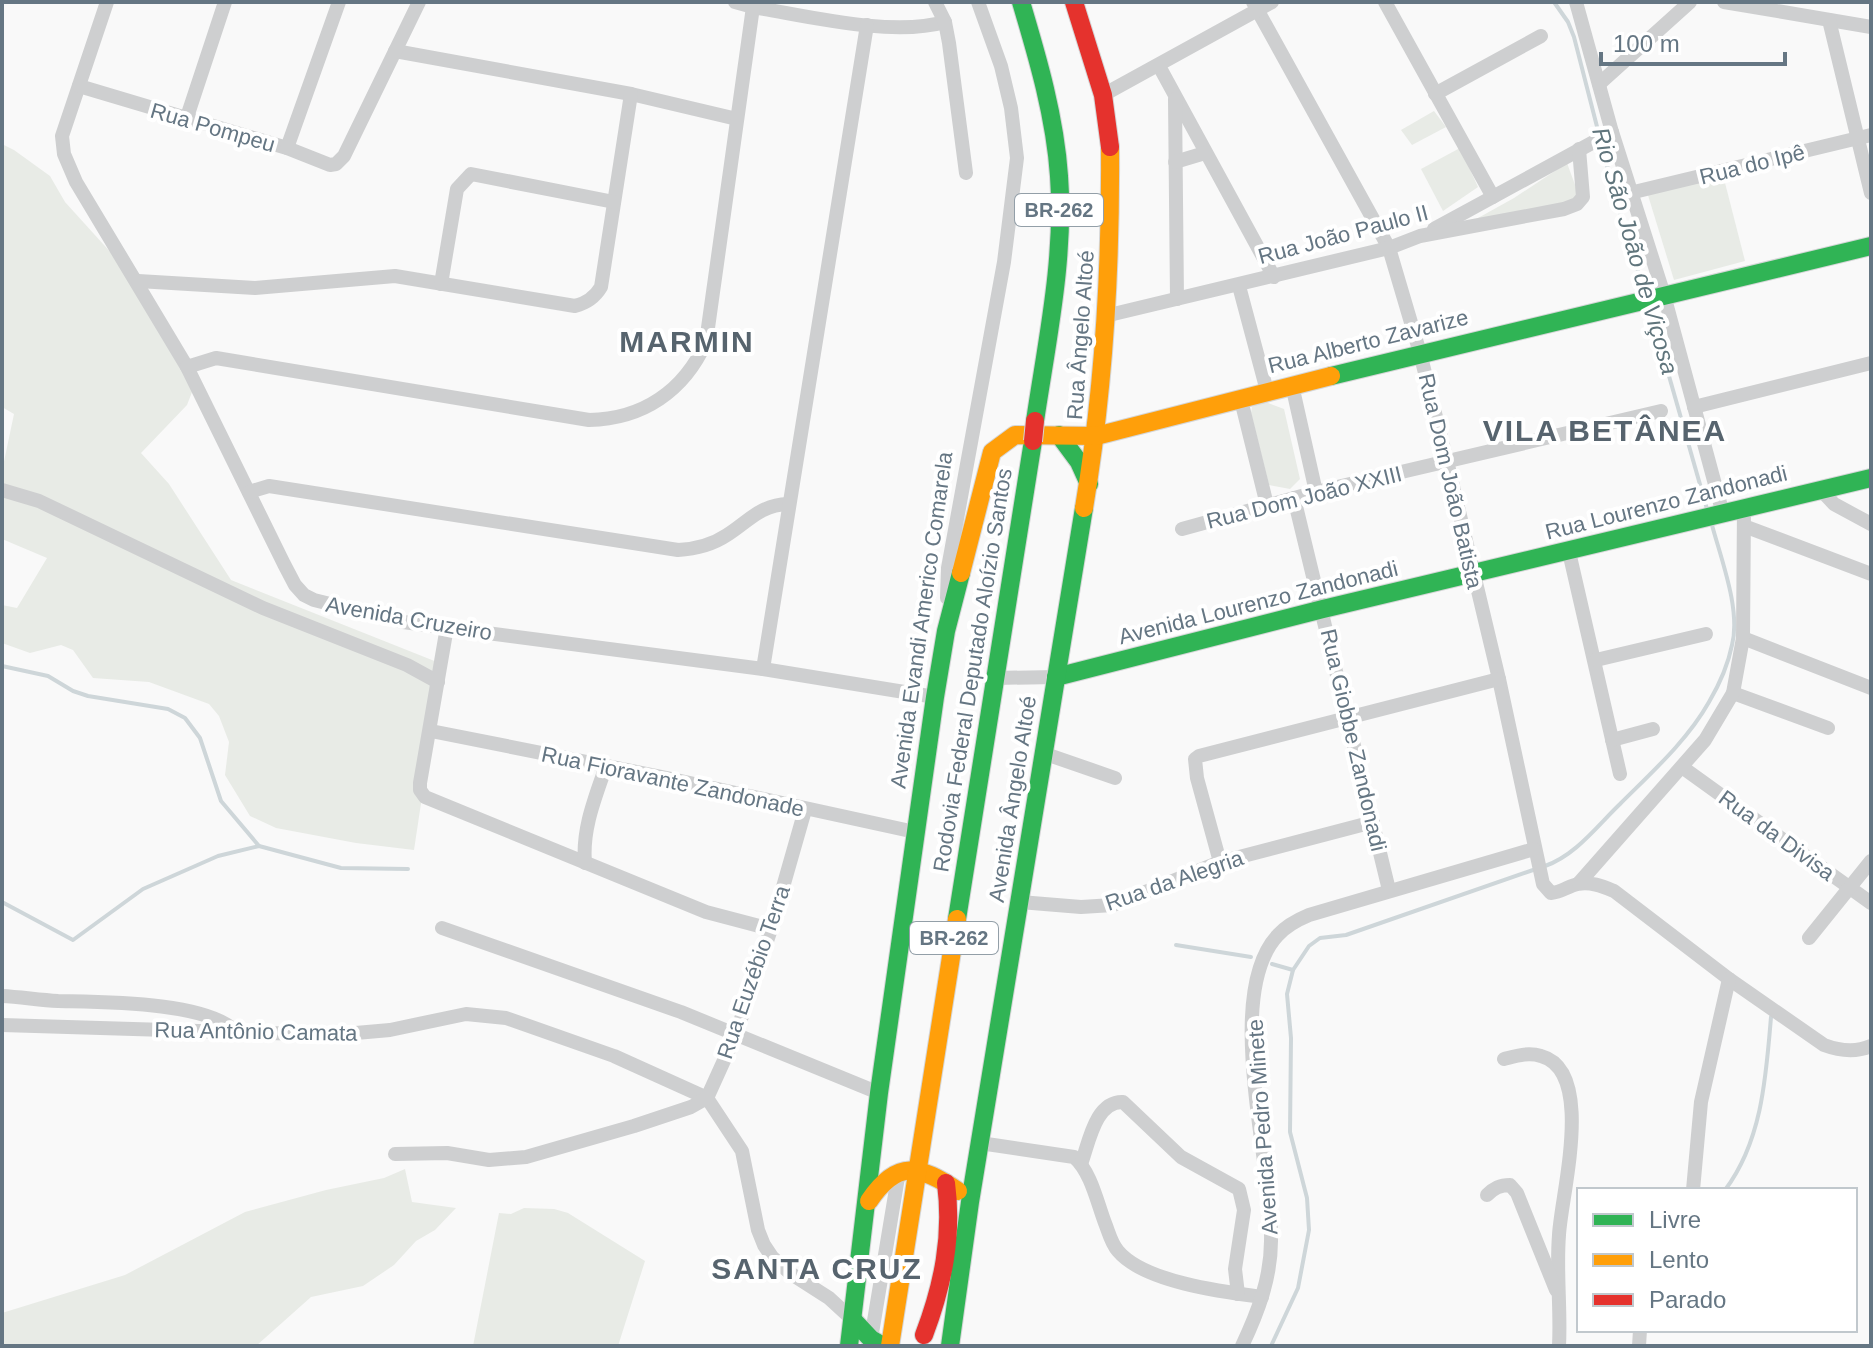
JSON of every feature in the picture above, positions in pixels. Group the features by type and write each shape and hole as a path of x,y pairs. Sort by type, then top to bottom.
{"main road":[{"name":"Rodovia Federal Deputado Aloízio Santos","path":"893,1346 909,1170 995,678 1024,438 1035,421 1056,279 1060,201 1056,151 1045,87 1021,2"},
{"name":"Rua Ângelo Altoé","path":"1074,2 1103,95 1110,136 1112,183 1096,436"},
{"path":"1658,296 1871,246"},
{"name":"Rua Alberto Zavarize","path":"1096,436 1658,296"},
{"path":"1065,435 1099,402"},
{"path":"1065,435 1089,484"},
{"path":"946,631 992,452 1024,438 1096,436"},
{"name":"Avenida Ângelo Altoé","path":"952,1337 970,1202 1096,436"},
{"name":"Rua Lourenzo Zandonadi","path":"1472,575 1718,515 1744,517 1820,489 1871,478"},
{"name":"Avenida Lourenzo Zandonadi","path":"1056,677 1323,609 1472,575"},
{"name":"Avenida Evandi Americo Comarela","path":"849,1346 879,1093 946,631"},
{"path":"868,1202 881,1182 909,1170 936,1175 970,1202"},
{"path":"924,1335 934,1312 946,1250 950,1204 946,1183"},
{"path":"853,1320 877,1342"},
{"path":"893,1346 924,1335 952,1337"}],"street":[{"path":"79,86 107,2"},
{"path":"186,120 225,2"},
{"path":"287,148 339,2"},
{"path":"419,2 395,51 631,94 737,119"},
{"path":"735,2 867,25 928,27 945,22"},
{"path":"935,2 945,22 966,173"},
{"name":"Avenida Evandi Americo Comarela","path":"946,631 948,568 1004,262 1017,158 1011,108 1001,66 978,2"},
{"path":"1103,95 1159,66 1256,6 1272,2"},
{"path":"1385,2 1493,197"},
{"path":"1576,2 1609,133 1634,192 1658,296 1694,407 1718,515"},
{"path":"1599,84 1690,2"},
{"path":"1724,2 1871,27"},
{"name":"Rua Dom João Batista","path":"1256,6 1389,248 1447,461 1499,679 1543,884 1549,891 1557,893 1579,883"},
{"path":"187,367 216,358 589,420 618,418 645,409 677,386 694,365 706,342 753,7"},
{"path":"1829,20 1864,137 1871,193"},
{"path":"763,669 867,25"},
{"path":"1435,94 1541,36"},
{"name":"Rua Pompeu","path":"79,86 287,148 330,165 336,164 344,156 395,51"},
{"path":"1159,66 1274,277"},
{"name":"Avenida Cruzeiro","path":"79,86 62,136 64,154 76,182 187,367 289,574 304,595 373,615 447,627 763,669 935,697"},
{"path":"138,281 255,288 395,276 575,306 585,303 601,287 631,94"},
{"path":"1175,97 1177,299"},
{"path":"1420,236 1609,133"},
{"name":"Rua do Ipê","path":"1634,192 1864,137"},
{"name":"Rua João Paulo II","path":"1105,316 1389,248 1420,236 1564,209 1577,204 1583,197 1586,146"},
{"path":"1175,162 1205,153"},
{"path":"441,284 457,189 471,174 614,202"},
{"path":"1239,286 1267,391"},
{"path":"1694,407 1871,363"},
{"path":"1292,385 1316,492"},
{"path":"1241,400 1267,505"},
{"name":"Rua Dom João XXIII","path":"1182,529 1316,492 1661,411"},
{"path":"249,492 269,486 678,550 710,544 730,534 761,509 788,504"},
{"path":"1820,489 1834,504 1871,524"},
{"path":"2,490 39,501 263,608 407,665 438,682"},
{"name":"Rua Giobbe Zandonadi","path":"1294,498 1389,890"},
{"path":"1579,883 1713,729 1733,693 1743,638 1744,517 1871,574"},
{"path":"1569,552 1620,774"},
{"path":"447,627 420,783 425,797 706,912 771,929"},
{"path":"1596,660 1706,634"},
{"path":"1743,638 1871,688"},
{"path":"995,678 1056,677"},
{"path":"1220,862 1195,766 1199,756 1499,679"},
{"path":"1733,693 1828,728"},
{"path":"1612,740 1653,729"},
{"name":"Rua Fioravante Zandonade","path":"431,731 915,832"},
{"path":"1043,753 1115,778"},
{"path":"585,863 584,846 591,810 606,766"},
{"name":"Rua da Divisa","path":"1682,767 1871,903"},
{"name":"Rua Euzébio Terra","path":"707,1098 736,1034 771,929 805,810"},
{"name":"Rua da Alegria","path":"1020,902 1081,907 1113,905 1220,862 1373,822"},
{"path":"569,856 584,846"},
{"name":"Avenida Pedro Minete","path":"1242,1346 1262,1297 1270,1259 1271,1226 1258,1120 1253,1015 1260,970 1276,936 1309,915 1389,890 1535,856"},
{"path":"1809,938 1871,861"},
{"path":"1579,883 1603,887 1627,899 1729,979 1824,1045 1838,1051 1871,1046"},
{"path":"442,928 646,999 879,1093"},
{"path":"1693,1188 1701,1102 1729,979"},
{"path":"2,996 139,1004 208,1016 221,1020 237,1033"},
{"name":"Rua Antônio Camata","path":"2,1025 365,1034 466,1014 488,1014 614,1056 707,1098"},
{"path":"1504,1059 1530,1054 1549,1059 1558,1068 1567,1087 1572,1121 1559,1236 1559,1346"},
{"path":"395,1154 447,1153 489,1160 526,1157 634,1126 691,1107 707,1098 742,1151 758,1230 764,1245 790,1273 829,1298 853,1320"},
{"path":"1081,1164 1104,1109 1115,1102 1123,1102 1181,1157 1234,1184 1242,1194 1244,1210 1235,1269 1238,1294"},
{"path":"980,1143 1074,1157 1081,1164 1112,1241 1128,1260 1176,1280 1262,1297"},
{"path":"877,1342 909,1170"},
{"path":"1487,1195 1505,1185 1510,1185 1517,1193 1560,1302"}],"shaded area":[{"path":"1434,111 1446,127 1412,145 1401,130"},
{"path":"2,144 50,176 65,202 123,266 194,387 187,405 141,453 169,484 231,580 442,664 414,850 276,828 250,816 225,775 229,742 219,716 209,704 149,682 93,678 73,650 61,645 30,653 2,643 2,605 17,608 47,558 2,539 2,471 14,414 2,407"},
{"path":"1460,148 1478,187 1443,211 1421,169"},
{"path":"1567,163 1578,193 1576,200 1469,223 1514,198"},
{"path":"1723,175 1745,261 1674,280 1647,192"},
{"path":"1263,401 1284,409 1300,479 1290,489 1269,485 1251,413 1252,407"},
{"path":"405,1169 412,1202 456,1208 435,1230 416,1241 394,1265 363,1286 311,1297 256,1346 2,1346 2,1313 125,1275 245,1212 384,1178"},
{"path":"524,1208 568,1213 645,1261 618,1346 473,1346 499,1213 511,1214"}],"waterway":[{"name":"Rio São João de Viçosa","path":"1554,2 1574,37 1613,189 1645,294"},
{"name":"Rio São João de Viçosa","path":"1649,306 1707,509"},
{"name":"Rio São João de Viçosa","path":"1545,866 1567,855 1656,768 1690,730 1716,689 1730,652 1734,616 1729,585 1712,525"},
{"path":"2,666 48,676 88,696 168,709 185,718 200,738 221,801 259,846"},
{"path":"2,902 73,940 143,889 218,856 259,846 341,868 408,869"},
{"name":"Rio São João de Viçosa","path":"1271,1346 1298,1288 1309,1230 1307,1198 1290,1132 1291,1038 1287,994 1293,970 1309,946 1320,938 1346,935 1536,869"},
{"path":"1176,945 1251,957"},
{"path":"1272,964 1293,970"},
{"path":"1726,1188 1747,1151 1760,1108 1771,1017"}],"traffic: fast":[{"path":"1021,2 1050,110 1059,176 1059,237 1054,299 1035,421"},
{"path":"1331,376 1871,246"},
{"path":"1059,435 1079,462 1089,484"},
{"path":"957,919 1033,441"},
{"path":"1056,677 1323,609 1871,478"},
{"path":"950,1346 970,1202 1084,508"},
{"path":"849,1346 879,1093 935,697 946,631 961,573"},
{"path":"853,1320 871,1339 883,1346"}],"traffic: slow":[{"path":"1084,508 1097,418 1105,328 1110,147"},
{"path":"961,573 992,452 1015,435 1096,436 1331,376"},
{"path":"890,1346 957,919"},
{"path":"869,1201 889,1178 910,1170 932,1176 958,1191"}],"traffic: jam":[{"path":"1074,2 1103,95 1110,147"},
{"path":"1033,441 1035,421"},
{"path":"924,1335 945,1260 948,1222 946,1183"}],"district":[{"name":"MARMIN","path":"687,342"},
{"name":"VILA BETÂNEA","path":"1605,431"},
{"name":"SANTA CRUZ","path":"817,1269"}]}
